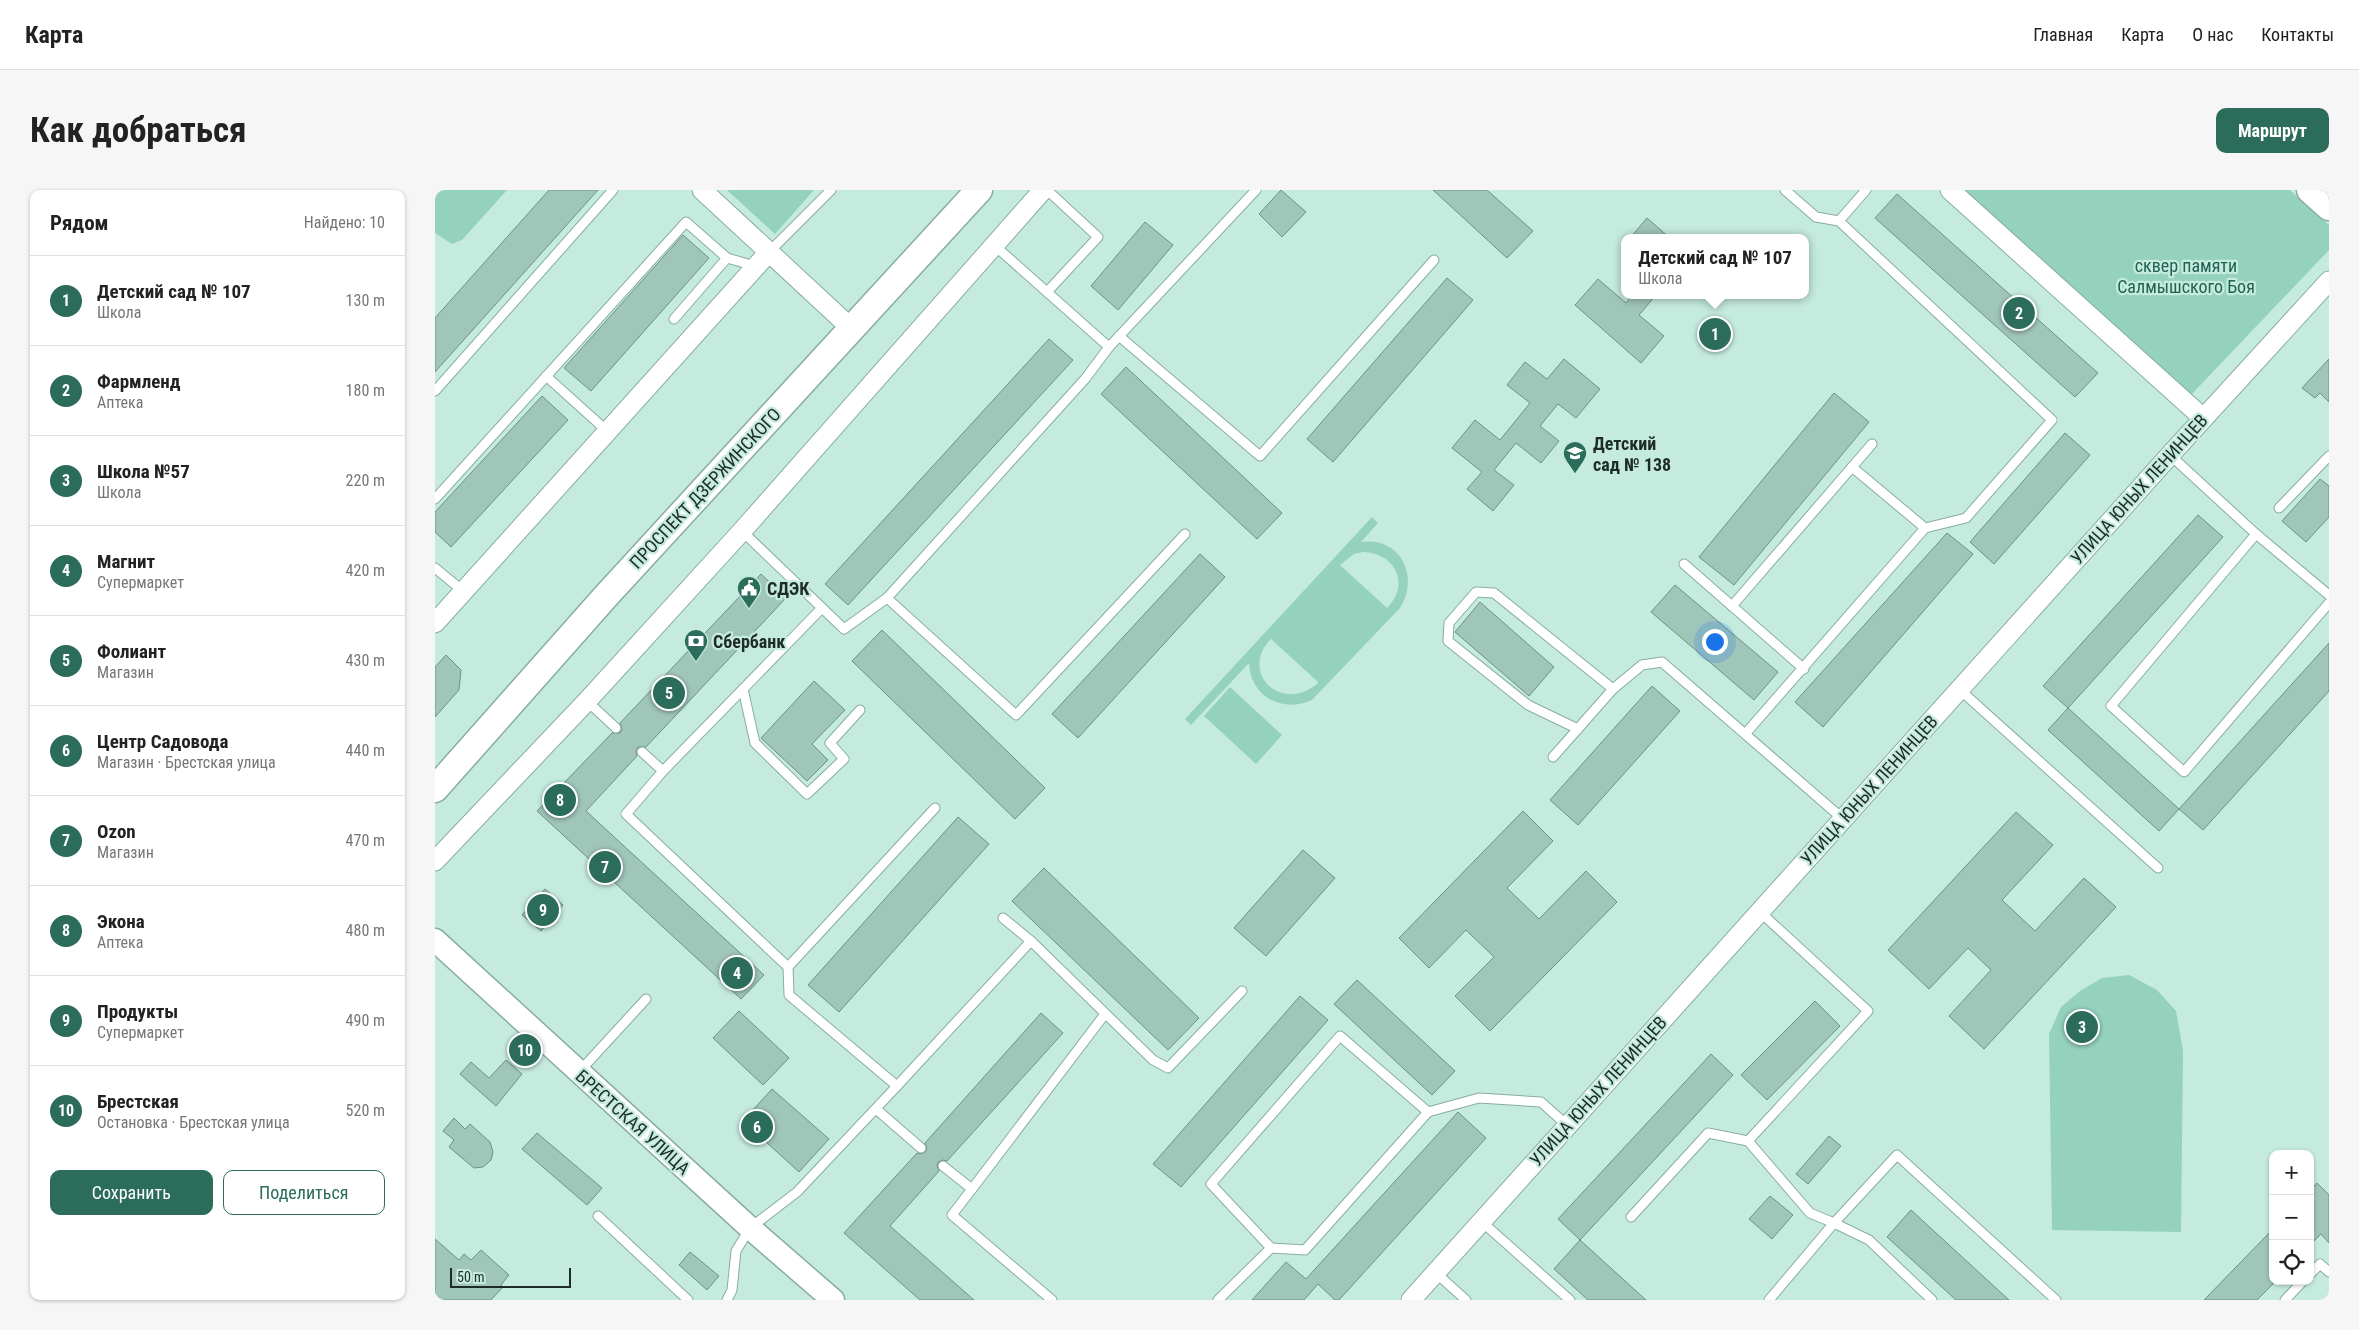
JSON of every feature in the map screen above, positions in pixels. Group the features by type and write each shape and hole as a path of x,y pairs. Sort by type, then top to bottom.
{"main road":[{"name":"ПРОСПЕКТ ДЗЕРЖИНСКОГО","path":"435,789 606,596 979,190"},
{"path":"2309,190 2329,207"}],"street":[{"path":"702,190 851,328"},
{"path":"435,861 587,701 742,531 1043,190"},
{"path":"1949,190 2203,418"},
{"path":"435,623 769,252"},
{"name":"УЛИЦА ЮНЫХ ЛЕНИНЦЕВ","path":"1411,1300 2203,418 2329,281"},
{"name":"БРЕСТСКАЯ УЛИЦА","path":"435,940 750,1228 833,1300"}],"lane":[{"path":"435,391 613,190"},
{"path":"769,252 831,190"},
{"path":"1047,190 1098,237 1047,292"},
{"path":"742,531 844,629 887,598 1085,379 1119,336 1256,190"},
{"path":"1746,733 1804,669 1925,528 1966,518 2052,420 1839,221 1816,217 1785,190"},
{"path":"1839,221 1865,190"},
{"path":"435,499 686,222 727,258 756,267"},
{"path":"994,246 1109,348"},
{"path":"674,318 727,258"},
{"path":"1119,336 1260,456 1434,260"},
{"path":"546,376 607,430"},
{"path":"1732,606 1872,444"},
{"path":"2170,455 2256,534 2329,595"},
{"path":"2279,508 2329,456"},
{"path":"1852,466 1925,528"},
{"path":"887,598 1016,715 1185,534"},
{"path":"2256,534 2111,706 2184,772 2329,603"},
{"path":"1684,564 1804,669"},
{"path":"435,568 463,591"},
{"path":"1578,729 1528,706 1448,640 1449,623 1476,592 1495,593 1613,690"},
{"path":"822,608 663,772 626,814 788,967 789,995 897,1086"},
{"path":"1553,757 1613,690 1642,665 1662,662 1843,819"},
{"path":"743,689 755,743 807,794 844,759 830,743 860,710"},
{"path":"1959,689 2158,868"},
{"path":"587,701 616,728"},
{"path":"642,752 663,772"},
{"path":"788,967 935,808"},
{"path":"1748,1140 1868,1012 1759,911"},
{"path":"1003,918 1031,941 1153,1060 1168,1068 1242,991"},
{"path":"727,1300 732,1290 736,1251 750,1228 797,1192 876,1110 1031,941"},
{"path":"579,1073 647,999"},
{"path":"1052,1300 952,1215 1105,1014"},
{"path":"1428,1112 1340,1036 1211,1184 1271,1248 1305,1250 1428,1112 1479,1098 1541,1102 1568,1126"},
{"path":"876,1110 921,1148"},
{"path":"1631,1217 1708,1133 1748,1140 1810,1213 1869,1240 1932,1300"},
{"path":"1769,1300 1834,1223 1897,1155 2056,1300"},
{"path":"943,1166 972,1189"},
{"path":"598,1216 687,1300"},
{"path":"1482,1222 1570,1300"},
{"path":"1218,1300 1271,1248"},
{"path":"2314,1270 2319,1264 2329,1272"},
{"path":"1436,1273 1466,1300"},
{"path":"2285,1300 2299,1285"}],"green space":[{"path":"435,190 507,190 462,240 452,244 435,233"},
{"path":"727,190 814,190 775,234"},
{"name":"сквер памяти Салмышского Боя","path":"1964,190 2290,190 2329,225 2329,250 2190,396"},
{"path":"1372,517 1378,523 1361,542 1375,542 1386,545 1396,552 1403,561 1407,571 1408,583 1406,596 1400,608 1312,700 1290,705 1270,699 1261,693 1255,685 1249,663 1191,725 1185,719","holes":["1363,552 1384,558 1396,571 1398,589 1394,599 1387,608 1340,565 1354,554","1271,639 1318,682 1318,683 1304,692 1291,694 1279,692 1269,685 1262,676 1259,664 1262,652"]},
{"path":"1230,687 1282,735 1256,764 1204,716"},
{"path":"2129,975 2157,990 2176,1011 2183,1051 2181,1232 2052,1230 2049,1034 2061,1007 2080,991 2102,978"}],"building":[{"path":"549,190 598,190 435,372 435,318"},
{"path":"1281,190 1306,212 1282,237 1259,214"},
{"path":"1433,190 1487,190 1533,231 1507,258"},
{"path":"1897,194 2098,373 2075,397 1875,218"},
{"path":"1647,218 1665,234 1633,234"},
{"path":"1145,222 1173,245 1118,310 1091,286"},
{"path":"683,235 709,258 591,391 564,368"},
{"path":"1447,278 1473,300 1333,462 1307,439"},
{"path":"1598,279 1626,303 1629,299 1653,299 1639,315 1664,336 1641,363 1575,305"},
{"path":"1049,339 1073,360 848,605 825,584"},
{"path":"1564,359 1600,389 1576,418 1558,404 1540,426 1559,441 1541,463 1516,443 1494,470 1514,485 1493,511 1467,489 1482,472 1452,448 1475,420 1500,440 1530,403 1507,385 1525,362 1547,379"},
{"path":"2329,359 2329,402 2320,393 2315,398 2302,388"},
{"path":"1126,367 1282,513 1257,539 1101,394"},
{"path":"1834,393 1869,422 1734,585 1699,557"},
{"path":"542,396 568,420 451,547 435,532 435,512"},
{"path":"2065,433 2090,455 1994,564 1970,542"},
{"path":"2320,479 2329,486 2329,517 2306,542 2282,521"},
{"path":"2198,515 2223,537 2068,708 2043,686"},
{"path":"1947,533 1973,554 1823,727 1795,702"},
{"path":"1200,554 1225,577 1078,738 1052,714"},
{"path":"761,574 786,598 646,747 638,747 636,751 637,756 586,811 764,975 741,999 537,811 612,733 620,733 622,729 620,723"},
{"path":"1675,585 1778,672 1754,700 1651,612"},
{"path":"1480,602 1554,667 1529,696 1455,632"},
{"path":"882,630 1045,788 1015,819 852,661"},
{"path":"2329,643 2329,691 2203,830 2179,809"},
{"path":"446,655 461,670 459,690 435,717 435,667"},
{"path":"814,681 845,710 812,744 828,760 807,781 761,738"},
{"path":"1652,686 1680,711 1578,825 1550,800"},
{"path":"2068,708 2179,809 2159,831 2048,730"},
{"path":"1523,811 1553,841 1507,888 1539,919 1586,871 1617,902 1490,1031 1455,996 1494,957 1466,930 1429,968 1399,938"},
{"path":"2016,812 2053,845 2002,900 2035,931 2084,878 2116,907 1984,1049 1949,1016 1991,970 1968,948 1929,989 1888,950"},
{"path":"958,817 989,844 839,1012 808,985"},
{"path":"1303,850 1335,878 1266,956 1234,928"},
{"path":"1044,868 1199,1018 1168,1050 1012,901"},
{"path":"545,889 563,905 541,931 522,915"},
{"path":"1357,980 1455,1071 1432,1095 1334,1004"},
{"path":"1300,996 1328,1020 1181,1187 1153,1164"},
{"path":"1815,1001 1840,1026 1767,1100 1741,1075"},
{"path":"739,1011 789,1058 763,1085 713,1038"},
{"path":"1041,1013 1063,1033 947,1161 938,1162 939,1171 890,1226 974,1300 920,1300 844,1233 917,1153 925,1152 927,1149 925,1143"},
{"path":"1711,1054 1733,1075 1580,1240 1558,1219"},
{"path":"506,1060 522,1074 496,1106 460,1074 471,1062 489,1078"},
{"path":"772,1089 829,1139 799,1172 743,1121"},
{"path":"1458,1112 1486,1138 1339,1300 1335,1300 1318,1284 1304,1300 1252,1300 1286,1262 1306,1279"},
{"path":"454,1118 465,1129 470,1124 490,1142 493,1152 491,1160 483,1167 474,1168 449,1147 454,1140 443,1131"},
{"path":"537,1133 602,1188 587,1205 522,1149"},
{"path":"1829,1136 1841,1146 1808,1184 1796,1174"},
{"path":"2317,1183 2329,1195 2329,1243 2321,1234 2314,1241 2314,1186"},
{"path":"1770,1196 1793,1215 1772,1239 1749,1219"},
{"path":"1911,1210 2009,1300 1956,1300 1887,1237"},
{"path":"2269,1233 2269,1285 2272,1285 2257,1300 2204,1300"},
{"path":"435,1239 459,1260 464,1254 471,1260 481,1250 509,1275 501,1285 503,1287 491,1300 435,1300"},
{"path":"1580,1240 1646,1300 1588,1300 1554,1269"},
{"path":"690,1252 719,1276 707,1290 679,1265"}],"place":[{"name":"Фармленд","path":"2019,313"},
{"name":"Детский сад № 107","path":"1715,334"},
{"name":"Детский сад № 138","path":"1575,474"},
{"name":"СДЭК","path":"749,609"},
{"name":"Сбербанк","path":"696,662"},
{"name":"Фолиант","path":"669,693"},
{"name":"Экона","path":"560,800"},
{"name":"Ozon","path":"605,867"},
{"name":"Продукты","path":"543,910"},
{"name":"Магнит","path":"737,973"},
{"name":"Школа №57","path":"2082,1027"},
{"name":"Брестская","path":"525,1050"},
{"name":"Центр Садовода","path":"757,1127"}]}
